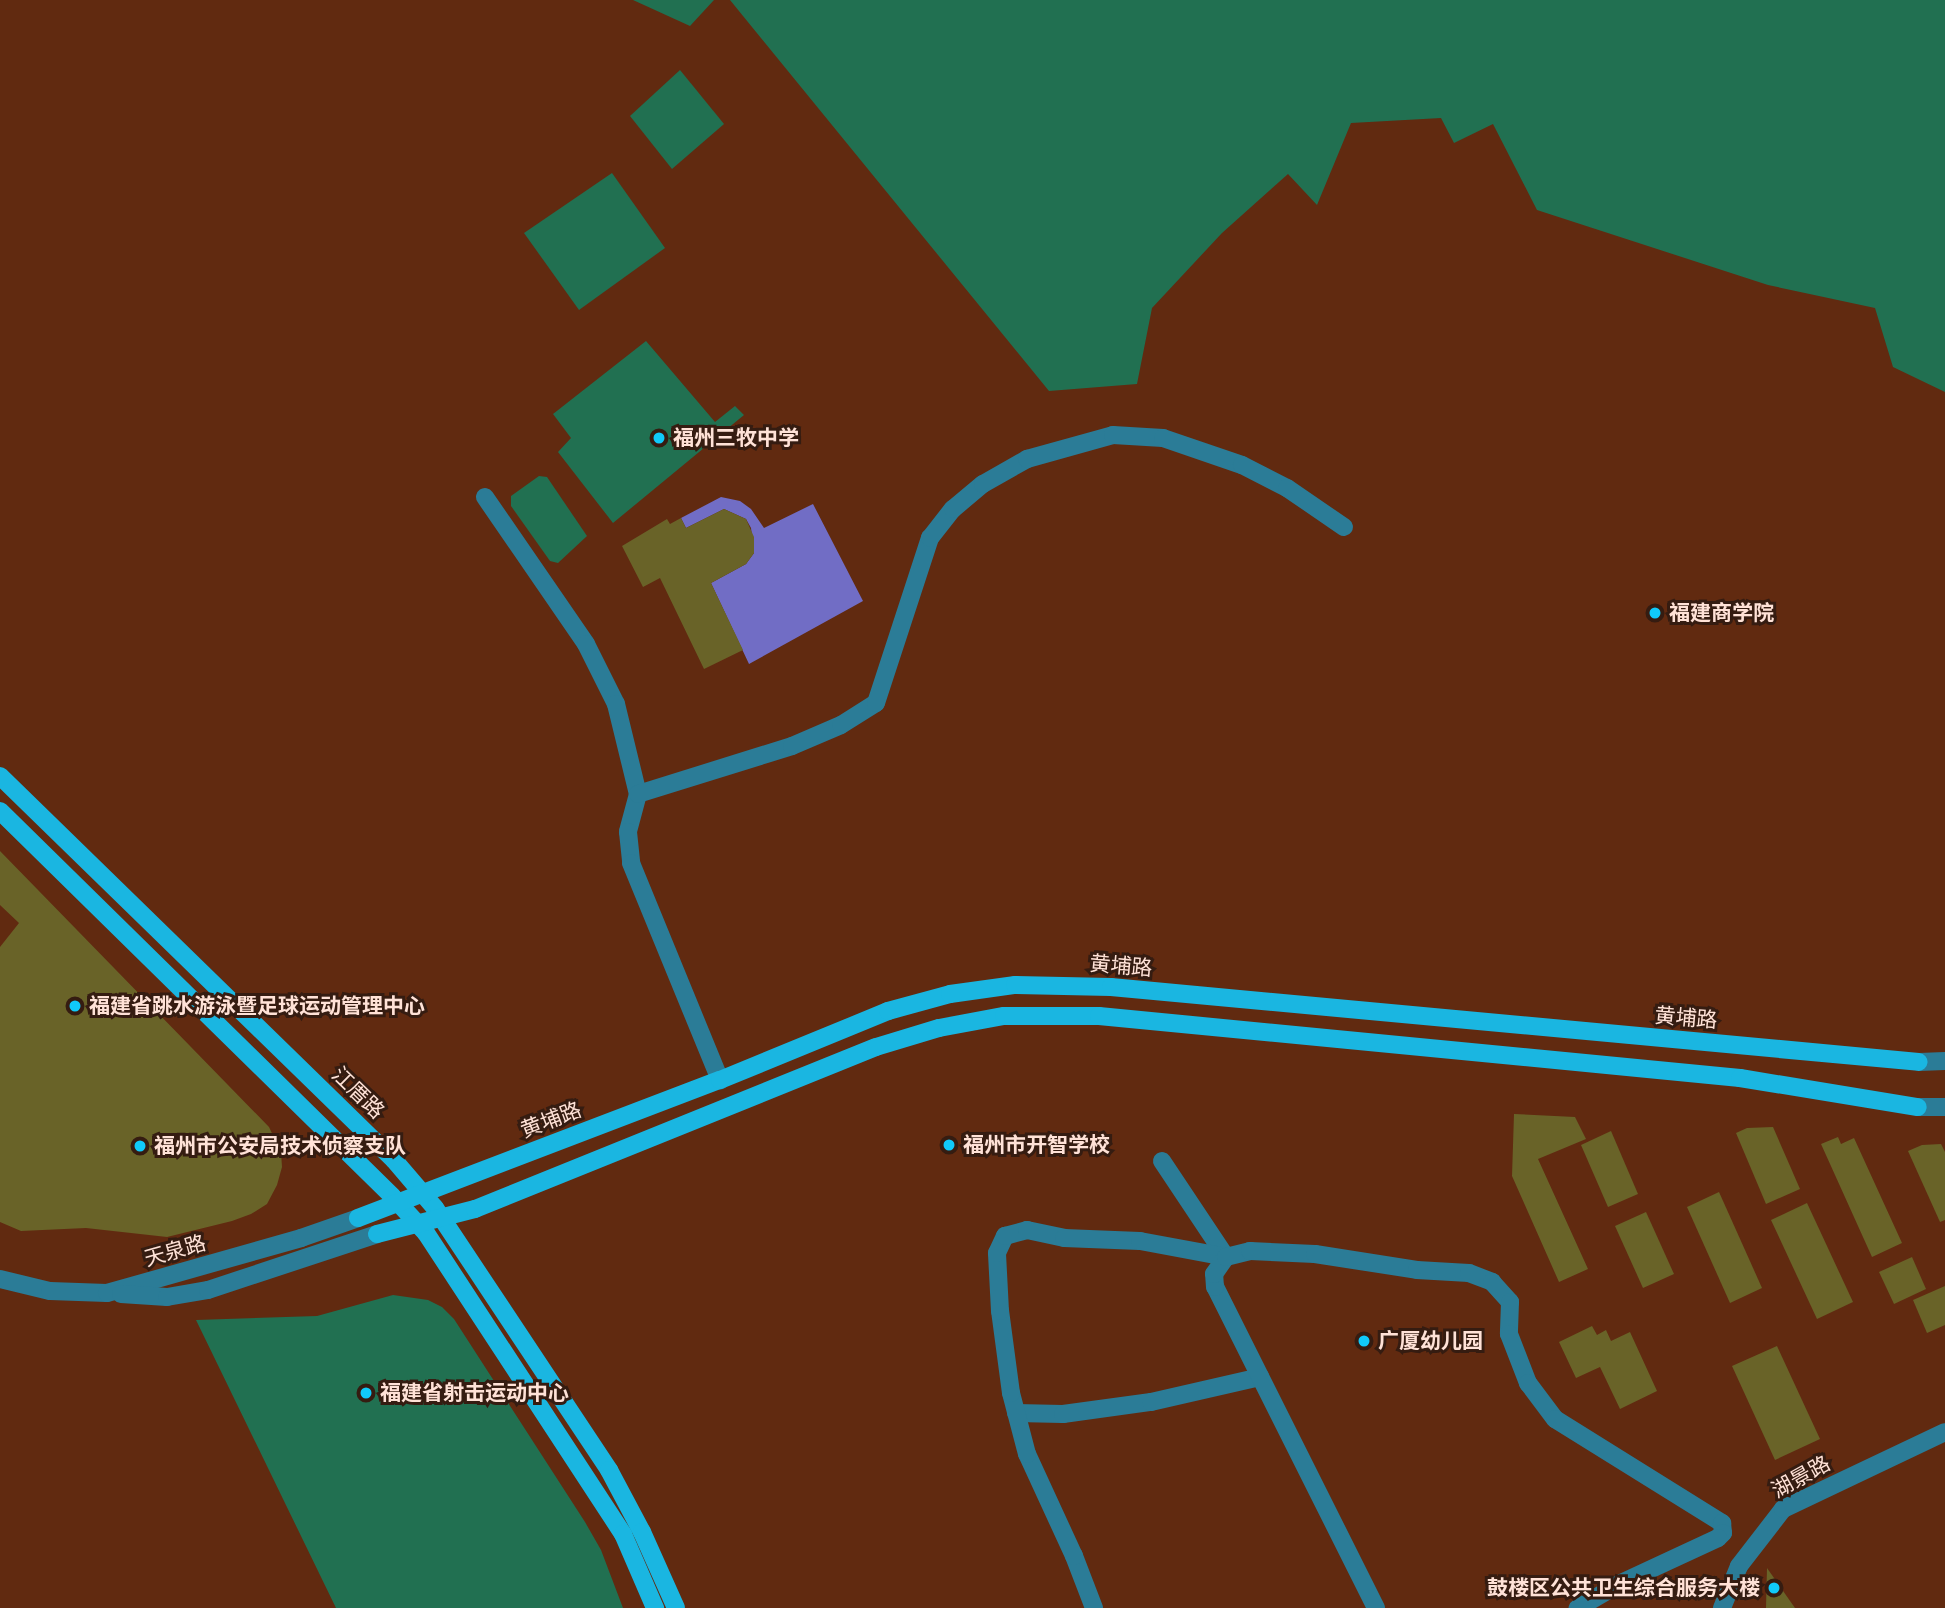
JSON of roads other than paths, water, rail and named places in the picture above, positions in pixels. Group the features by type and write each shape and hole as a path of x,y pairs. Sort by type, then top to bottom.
{"main road":[{"name":"江厝路","path":"0,776 394,1160 444,1218 609,1470 642,1532 676,1608"},
{"path":"0,811 419,1225 443,1255 623,1534 655,1608"},
{"name":"黄埔路","path":"358,1217 720,1080 856,1023 918,1001 981,989 1046,985 1111,987 1919,1062"},
{"path":"377,1234 475,1209 876,1047 940,1028 1004,1016 1089,1016 1740,1078 1918,1107"}],"street":[{"path":"638,794 803,742 841,725 876,703 930,538 953,509 1014,464 1113,435 1163,438 1215,453 1266,476 1344,527"},
{"path":"485,498 586,645 616,704 638,794 628,832 631,863 720,1080"},
{"path":"1919,1062 1945,1060"},
{"path":"1918,1107 1945,1107"},
{"path":"1162,1161 1226,1256"},
{"name":"天泉路","path":"0,1279 50,1292 107,1293 301,1238 358,1217"},
{"path":"1094,1608 1074,1556 1027,1454 1016,1413 998,1288 997,1253 1005,1236 1027,1230 1064,1238 1140,1241 1226,1256 1250,1251 1315,1254 1417,1270 1469,1273 1492,1282 1510,1302 1509,1334 1528,1383 1555,1419 1722,1523 1723,1533 1718,1538 1619,1584 1578,1608"},
{"path":"107,1293 167,1297 208,1290 377,1234"},
{"path":"1226,1256 1214,1274 1215,1287 1376,1608"},
{"path":"1016,1413 1063,1414 1151,1402 1260,1377"},
{"name":"湖景路","path":"1722,1608 1739,1566 1783,1509 1945,1432"}],"place":[{"name":"福州三牧中学","path":"659,438"},
{"name":"福建商学院","path":"1655,613"},
{"name":"福建省跳水游泳暨足球运动管理中心","path":"75,1006"},
{"name":"福州市开智学校","path":"949,1145"},
{"name":"福州市公安局技术侦察支队","path":"140,1146"},
{"name":"广厦幼儿园","path":"1364,1341"},
{"name":"福建省射击运动中心","path":"366,1393"},
{"name":"鼓楼区公共卫生综合服务大楼","path":"1774,1588"}]}
